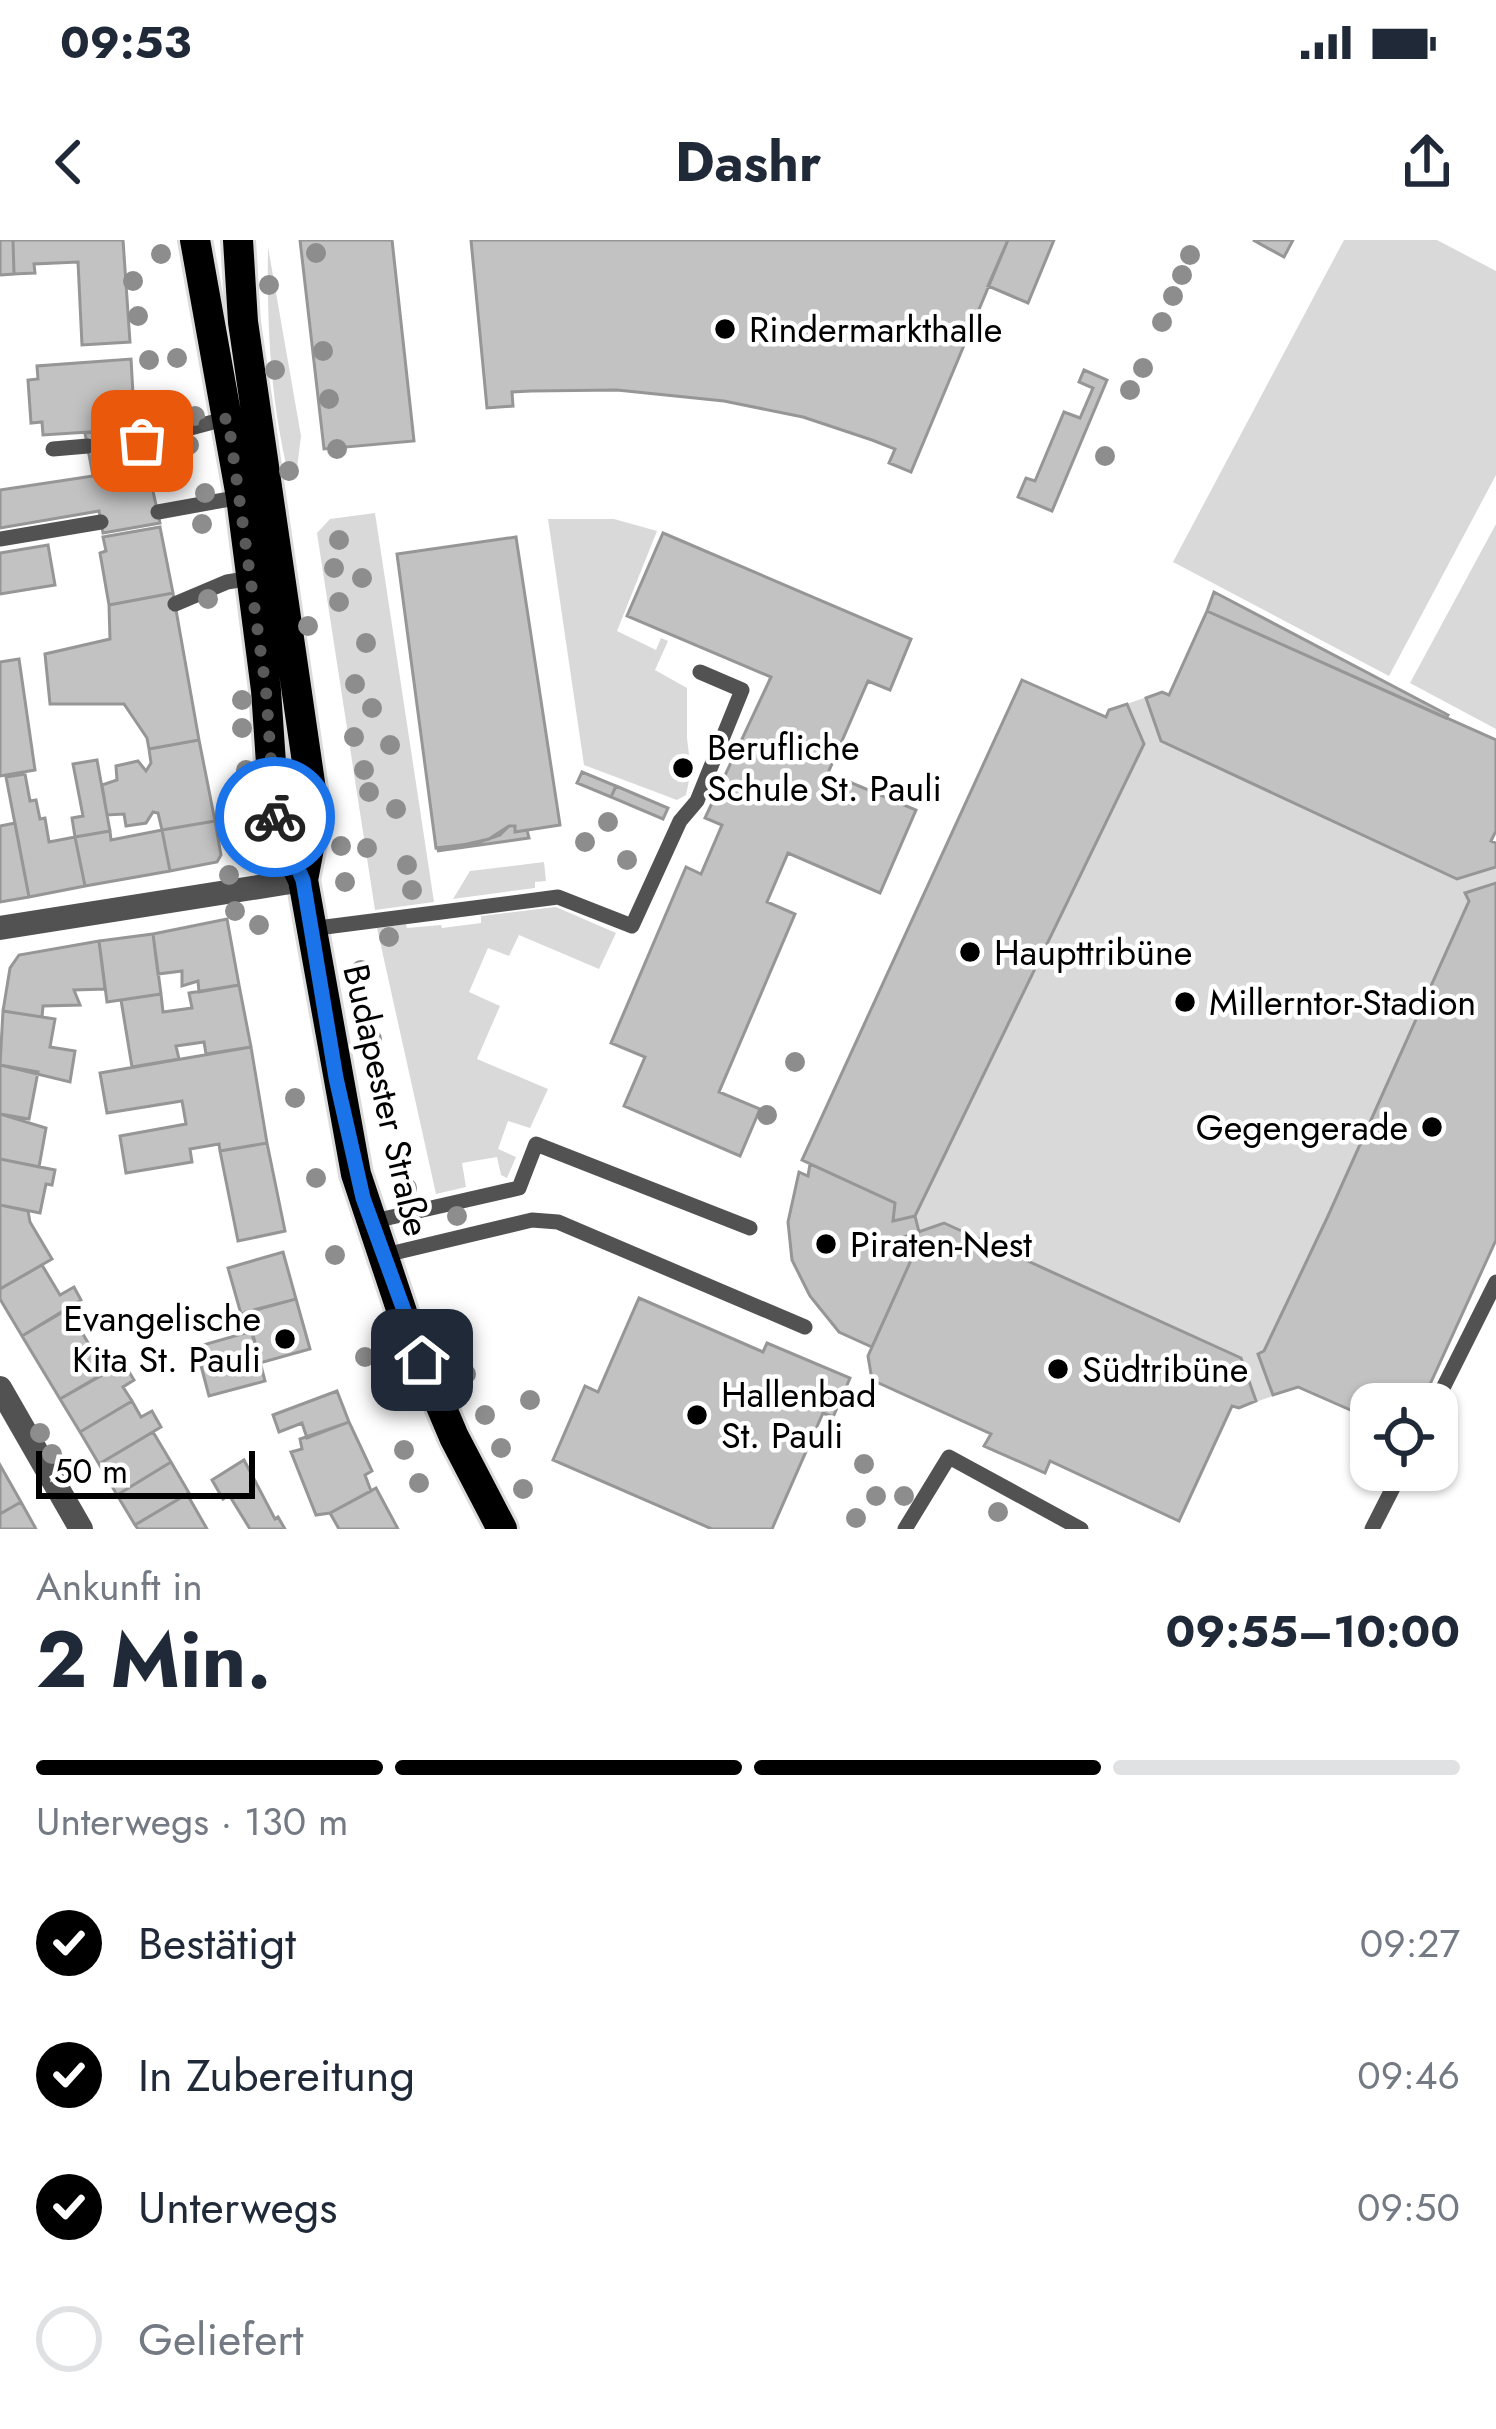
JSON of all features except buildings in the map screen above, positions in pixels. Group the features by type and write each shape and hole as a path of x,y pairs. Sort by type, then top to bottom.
{"main road":[{"name":"Budapester Straße","path":"195,240 241,497 266,690 275,822 303,880 336,1078 370,1222 454,1437 502,1529"},
{"name":"Budapester Straße","path":"238,240 243,322 315,817 303,880"}],"street":[{"path":"0,928 303,880"},
{"path":"0,1388 82,1529"}],"lane":[{"path":"142,441 228,418"},
{"path":"53,449 88,446"},
{"path":"158,512 241,497"},
{"path":"0,538 101,522"},
{"path":"175,604 226,582 252,578"},
{"path":"310,929 558,897 632,926 680,821 697,801 742,690 700,672"},
{"path":"370,1222 519,1188 536,1144 750,1228"},
{"path":"381,1256 532,1220 558,1222 806,1327"},
{"path":"1446,1383 1496,1282"},
{"path":"905,1529 949,1456 1081,1529"},
{"path":"1372,1529 1391,1491"}],"shaded area":[{"path":"1344,240 1437,240 1496,271 1496,475 1389,676 1173,562"},
{"path":"268,247 301,436 296,476 289,477 271,363"},
{"path":"375,513 434,902 375,910 317,533 330,519"},
{"path":"548,519 614,519 657,531 617,631 656,650 661,638 668,641 655,670 687,688 691,771 686,795 677,800 584,765"},
{"path":"1496,524 1496,729 1410,683"},
{"name":"Millerntor-Stadion","path":"1207,611 1496,740 1496,830 1491,841 1496,844 1496,1240 1431,1383 1350,1383 1350,1410 1298,1387 1239,1408 1232,1406 1179,1521 1051,1462 1045,1473 984,1446 990,1433 872,1380 868,1356 872,1347 846,1333 810,1297 799,1276 791,1227 799,1172 808,1175 810,1164 802,1160 1022,680 1105,717 1109,710 1162,692 1169,695"},
{"path":"544,862 546,881 535,882 535,888 453,899 470,871"},
{"path":"556,907 616,933 599,969 519,935 509,956 488,948 469,992 500,1006 477,1059 548,1089 530,1128 508,1121 498,1149 516,1157 507,1178 501,1175 497,1157 462,1163 466,1187 436,1194 377,928 406,924 407,928 442,928 481,923 481,916"}],"way so far":[{"path":"142,441 228,418 266,690 275,817"}],"place":[{"name":"Rindermarkthalle","path":"725,329"},
{"name":"Berufliche Schule St. Pauli","path":"683,768"},
{"name":"Haupttribüne","path":"970,952"},
{"name":"Millerntor-Stadion","path":"1185,1002"},
{"name":"Gegengerade","path":"1432,1127"},
{"name":"Piraten-Nest","path":"826,1244"},
{"name":"Evangelische Kita St. Pauli","path":"285,1339"},
{"name":"Südtribüne","path":"1058,1369"},
{"name":"Hallenbad St. Pauli","path":"697,1415"}],"route":[{"path":"275,817 303,880 356,1174 381,1256 422,1360"}]}
